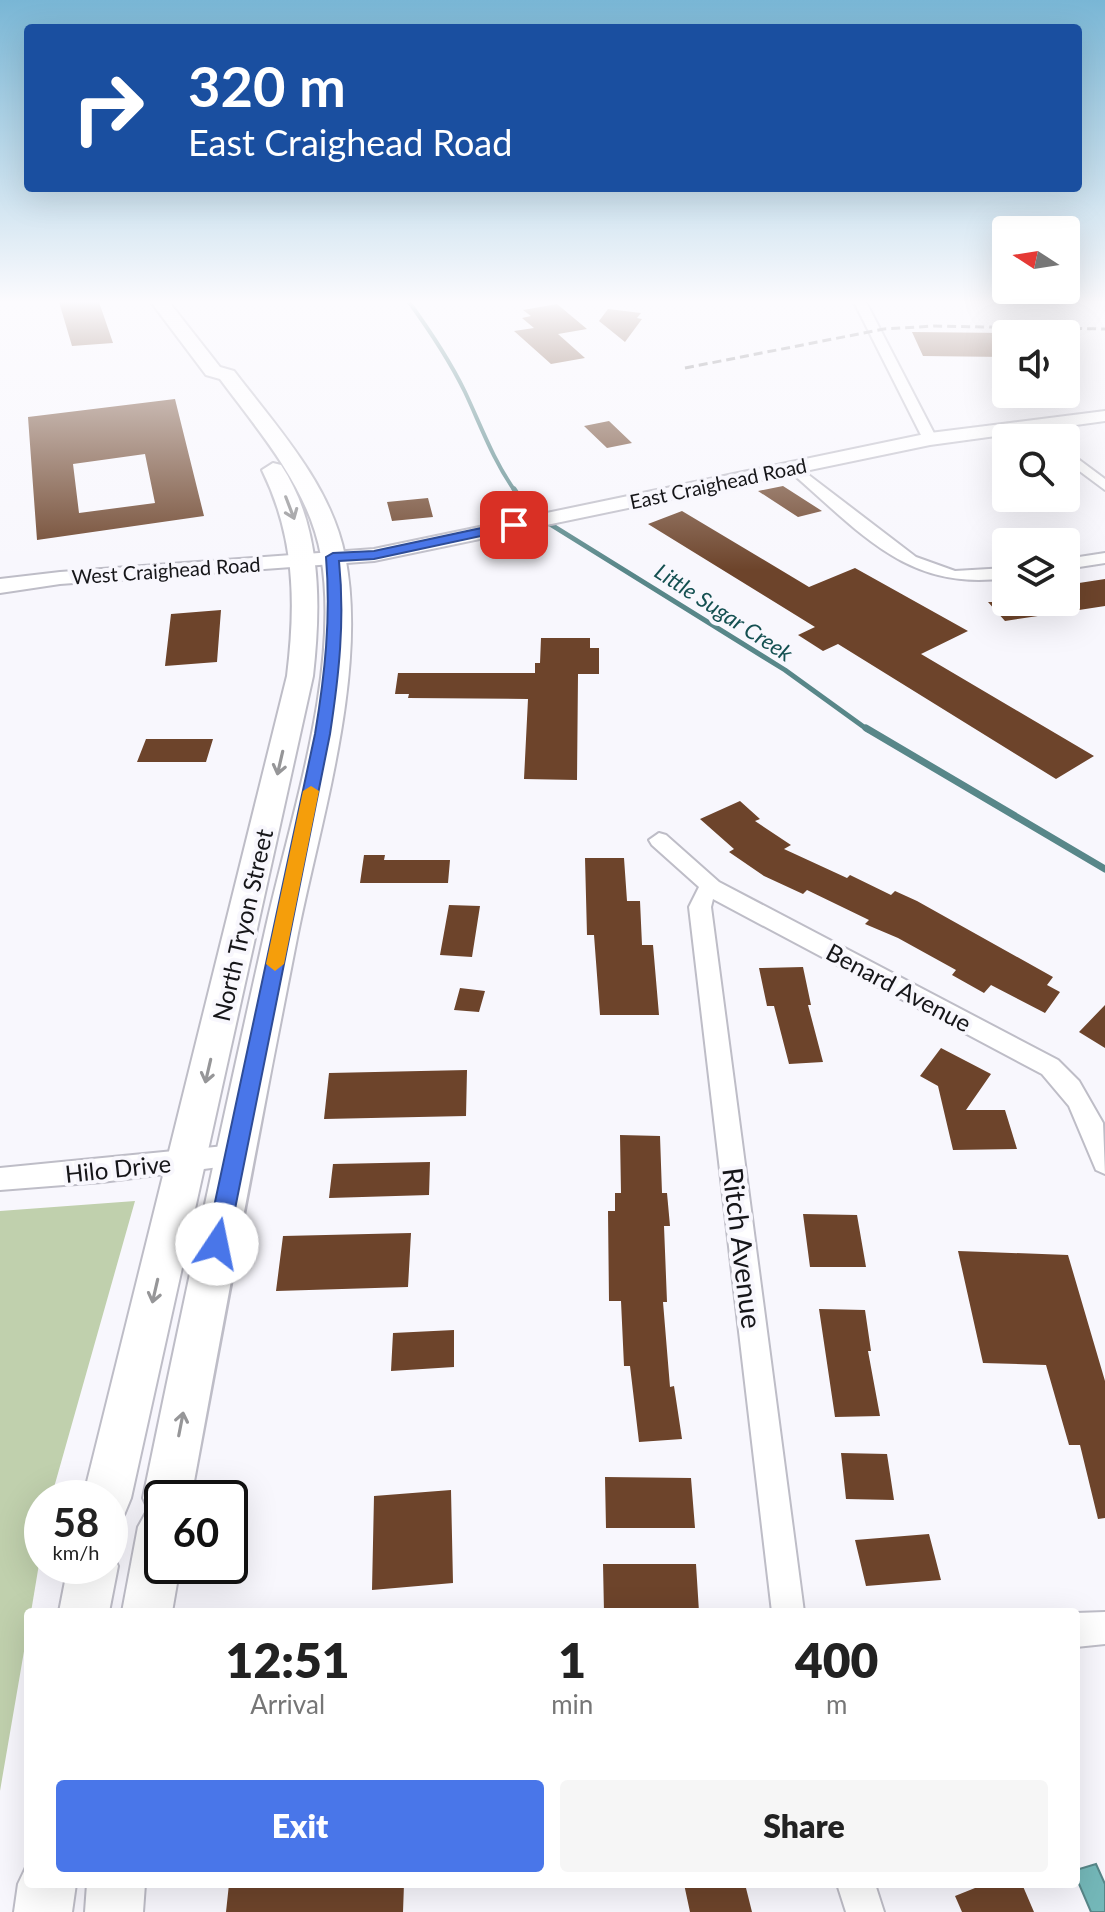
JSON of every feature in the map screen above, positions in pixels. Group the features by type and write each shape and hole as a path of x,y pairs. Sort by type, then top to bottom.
{"main road":[{"name":"North Tryon Street","path":"171,1480 323,734 335,656 337,603 318,558 302,543 284,491 266,460 217,391"},
{"name":"North Tryon Street","path":"111,1480 300,676 306,612 318,558"},
{"path":"85,1608 89,1584"},
{"path":"148,1608 152,1584"},
{"path":"43,1912 46,1888"},
{"path":"114,1912 116,1888"}],"street":[{"path":"906,391 930,439"},
{"name":"East Craighead Road","path":"1072,424 1105,416"},
{"name":"East Craighead Road","path":"318,558 374,555 930,439 992,435"},
{"path":"1080,465 1105,486"},
{"path":"793,467 877,535 926,568 968,576 992,574"},
{"name":"West Craighead Road","path":"0,586 60,578 318,558"},
{"path":"1080,562 1105,558"},
{"name":"Benard Avenue","path":"659,840 712,887 1050,1067 1078,1096 1105,1163"},
{"name":"Ritch Avenue","path":"712,887 703,896 700,907 788,1608"},
{"name":"Hilo Drive","path":"0,1179 235,1155"},
{"path":"1080,1630 1105,1628"},
{"path":"857,1888 865,1912"}],"green space":[{"path":"135,1201 56,1480 24,1480 24,1584 36,1584 32,1608 24,1608 24,1651 0,1791 0,1211"}],"water":[{"path":"1096,1864 1105,1884 1105,1912 1091,1912 1080,1886 1080,1869"}],"building":[{"path":"175,399 204,516 37,540 28,417","holes":["145,454 155,503 79,513 73,464"]},
{"path":"609,421 632,443 607,448 584,426"},
{"path":"783,486 822,511 798,517 758,491"},
{"path":"428,498 433,517 392,521 387,502"},
{"path":"682,511 809,587 855,568 968,631 921,654 1094,756 1056,779 838,644 823,651 798,635 815,627 648,524"},
{"path":"1105,579 1105,606 1080,610 1080,583"},
{"path":"221,610 217,662 165,666 171,614"},
{"path":"1001,616 1038,616 1005,621"},
{"path":"541,638 590,638 590,648 599,648 599,674 578,674 577,780 524,779 528,699 408,698 409,694 395,694 398,673 535,673 535,663 540,663"},
{"path":"146,739 213,739 206,762 137,762"},
{"path":"740,801 760,819 755,821 791,845 784,849 847,878 850,875 891,895 895,891 917,901 1053,977 1047,985 1060,992 1045,1013 991,985 984,993 952,975 956,970 865,924 869,920 807,890 803,894 764,876 729,852 734,849 700,819"},
{"path":"364,855 385,855 384,860 450,860 448,883 360,883"},
{"path":"585,858 624,858 627,901 640,901 642,945 653,945 659,1015 600,1015 594,935 587,935"},
{"path":"449,905 480,906 472,957 440,955"},
{"path":"803,967 811,1005 808,1005 823,1062 789,1064 774,1006 767,1006 759,968"},
{"path":"460,988 485,991 479,1012 454,1010"},
{"path":"1105,1005 1105,1048 1079,1032"},
{"path":"941,1048 991,1074 966,1110 1005,1110 1017,1149 953,1150 938,1086 920,1076"},
{"path":"467,1070 466,1116 324,1119 329,1073"},
{"path":"620,1135 660,1136 662,1193 667,1193 670,1226 664,1226 667,1302 663,1302 670,1387 674,1386 682,1439 639,1442 630,1366 624,1366 621,1301 609,1301 608,1211 615,1211 615,1193 621,1193"},
{"path":"430,1162 429,1195 329,1198 333,1164"},
{"path":"803,1214 857,1215 866,1267 810,1267"},
{"path":"411,1233 408,1287 276,1291 283,1236"},
{"path":"958,1251 1068,1255 1105,1381 1105,1518 1098,1519 1080,1445 1069,1445 1046,1365 983,1363"},
{"path":"819,1309 865,1310 871,1351 868,1351 880,1416 835,1417"},
{"path":"454,1330 454,1367 391,1371 393,1333"},
{"path":"841,1453 887,1454 894,1500 846,1499"},
{"path":"605,1477 691,1478 695,1528 606,1528"},
{"path":"451,1490 453,1583 372,1590 374,1496"},
{"path":"929,1534 941,1580 866,1586 855,1540"},
{"path":"603,1564 696,1564 699,1608 604,1608"},
{"path":"229,1888 404,1888 403,1912 226,1912"},
{"path":"685,1888 746,1888 752,1912 690,1912"},
{"path":"975,1888 1024,1888 1034,1912 962,1912 955,1896"}],"waterway":[{"name":"Little Sugar Creek","path":"465,391 494,455 515,491"},
{"name":"Little Sugar Creek","path":"514,489 529,511 785,670 868,730"},
{"name":"Little Sugar Creek","path":"866,728 1105,869"}],"slow traffic":[{"path":"275,964 311,791"}],"route":[{"path":"217,1244 323,734 335,656 337,603 333,557 374,555 514,525"}]}
